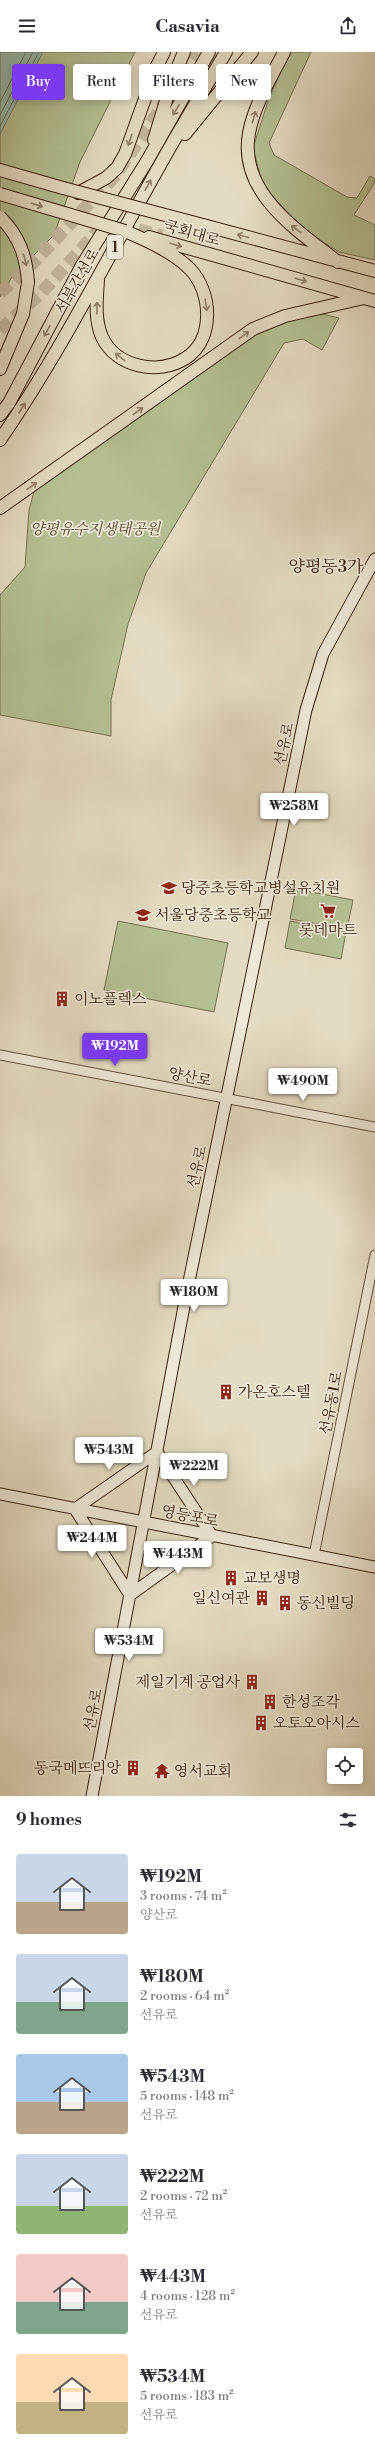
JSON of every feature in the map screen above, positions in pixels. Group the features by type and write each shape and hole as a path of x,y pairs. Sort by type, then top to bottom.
{"main road":[{"path":"78,193 106,178 117,168 126,154 156,68 164,52"},
{"path":"147,161 172,81 184,52"},
{"name":"서부간선로","path":"0,415 9,403 81,268 147,161 209,52"},
{"name":"서부간선로","path":"0,440 19,412 98,278 160,164 226,52"},
{"path":"160,164 252,52"},
{"path":"284,52 256,108 248,134 250,161 260,190 286,222 338,262"},
{"name":"국회대로","path":"0,170 78,193 375,271"},
{"name":"국회대로","path":"0,194 370,300"},
{"path":"0,216 21,245 27,264 28,282 23,314 0,369"},
{"path":"98,278 96,313 102,337 120,359 140,366 161,367 186,358 199,345 204,334 207,307 202,286 190,270 155,246 125,230"},
{"path":"0,508 253,329 285,316 313,309 370,300"},
{"name":"선유로","path":"92,1796 143,1523 226,1099 313,683 323,654 375,559"},
{"path":"157,1452 212,1536 130,1596 74,1509 157,1452"},
{"name":"영등포로","path":"0,1494 375,1567"}],"street":[{"name":"양산로","path":"0,1055 375,1127"},
{"name":"선유동1로","path":"314,1555 375,1256"}],"green space":[{"path":"0,52 135,52 129,64 73,64 73,100 111,100 80,162 54,235 12,277 0,297"},
{"path":"290,52 311,52 269,143 274,155 347,197 357,198 370,176 375,179 375,182 354,215 375,225 375,260 339,252 304,230 263,186 253,148 268,100 271,100 271,94"},
{"name":"양평유수지생태공원","path":"318,313 339,318 322,350 303,339 284,343 146,573 128,624 111,700 111,736 0,715 0,595 25,567 29,510 35,488 251,334 282,322"},
{"path":"296,889 353,900 347,929 290,919"},
{"path":"118,921 228,943 214,1012 104,990"},
{"path":"290,921 346,932 341,959 285,948"}],"water":[{"path":"0,52 43,52 37,64 12,64 12,100 18,100 0,134"}],"tunnel":[{"path":"0,293 32,264 114,177 187,70 197,52"},
{"path":"159,150 217,52"},
{"path":"0,330 42,292 105,223"},
{"path":"120,225 162,236"}],"place":[{"name":"당중초등학교병설유치원","path":"169,888"},
{"name":"롯데마트","path":"328,911"},
{"name":"서울당중초등학교","path":"143,915"},
{"name":"이노플렉스","path":"62,999"},
{"name":"가온호스텔","path":"226,1392"},
{"name":"교보생명","path":"231,1578"},
{"name":"일신여관","path":"262,1598"},
{"name":"동신빌딩","path":"285,1603"},
{"name":"제일기계 공업사","path":"252,1682"},
{"name":"한성조각","path":"270,1702"},
{"name":"오토오아시스","path":"261,1723"},
{"name":"동국메뜨리앙","path":"133,1768"},
{"name":"영서교회","path":"162,1771"}],"district":[{"name":"양평동3가","path":"326,566"}]}
